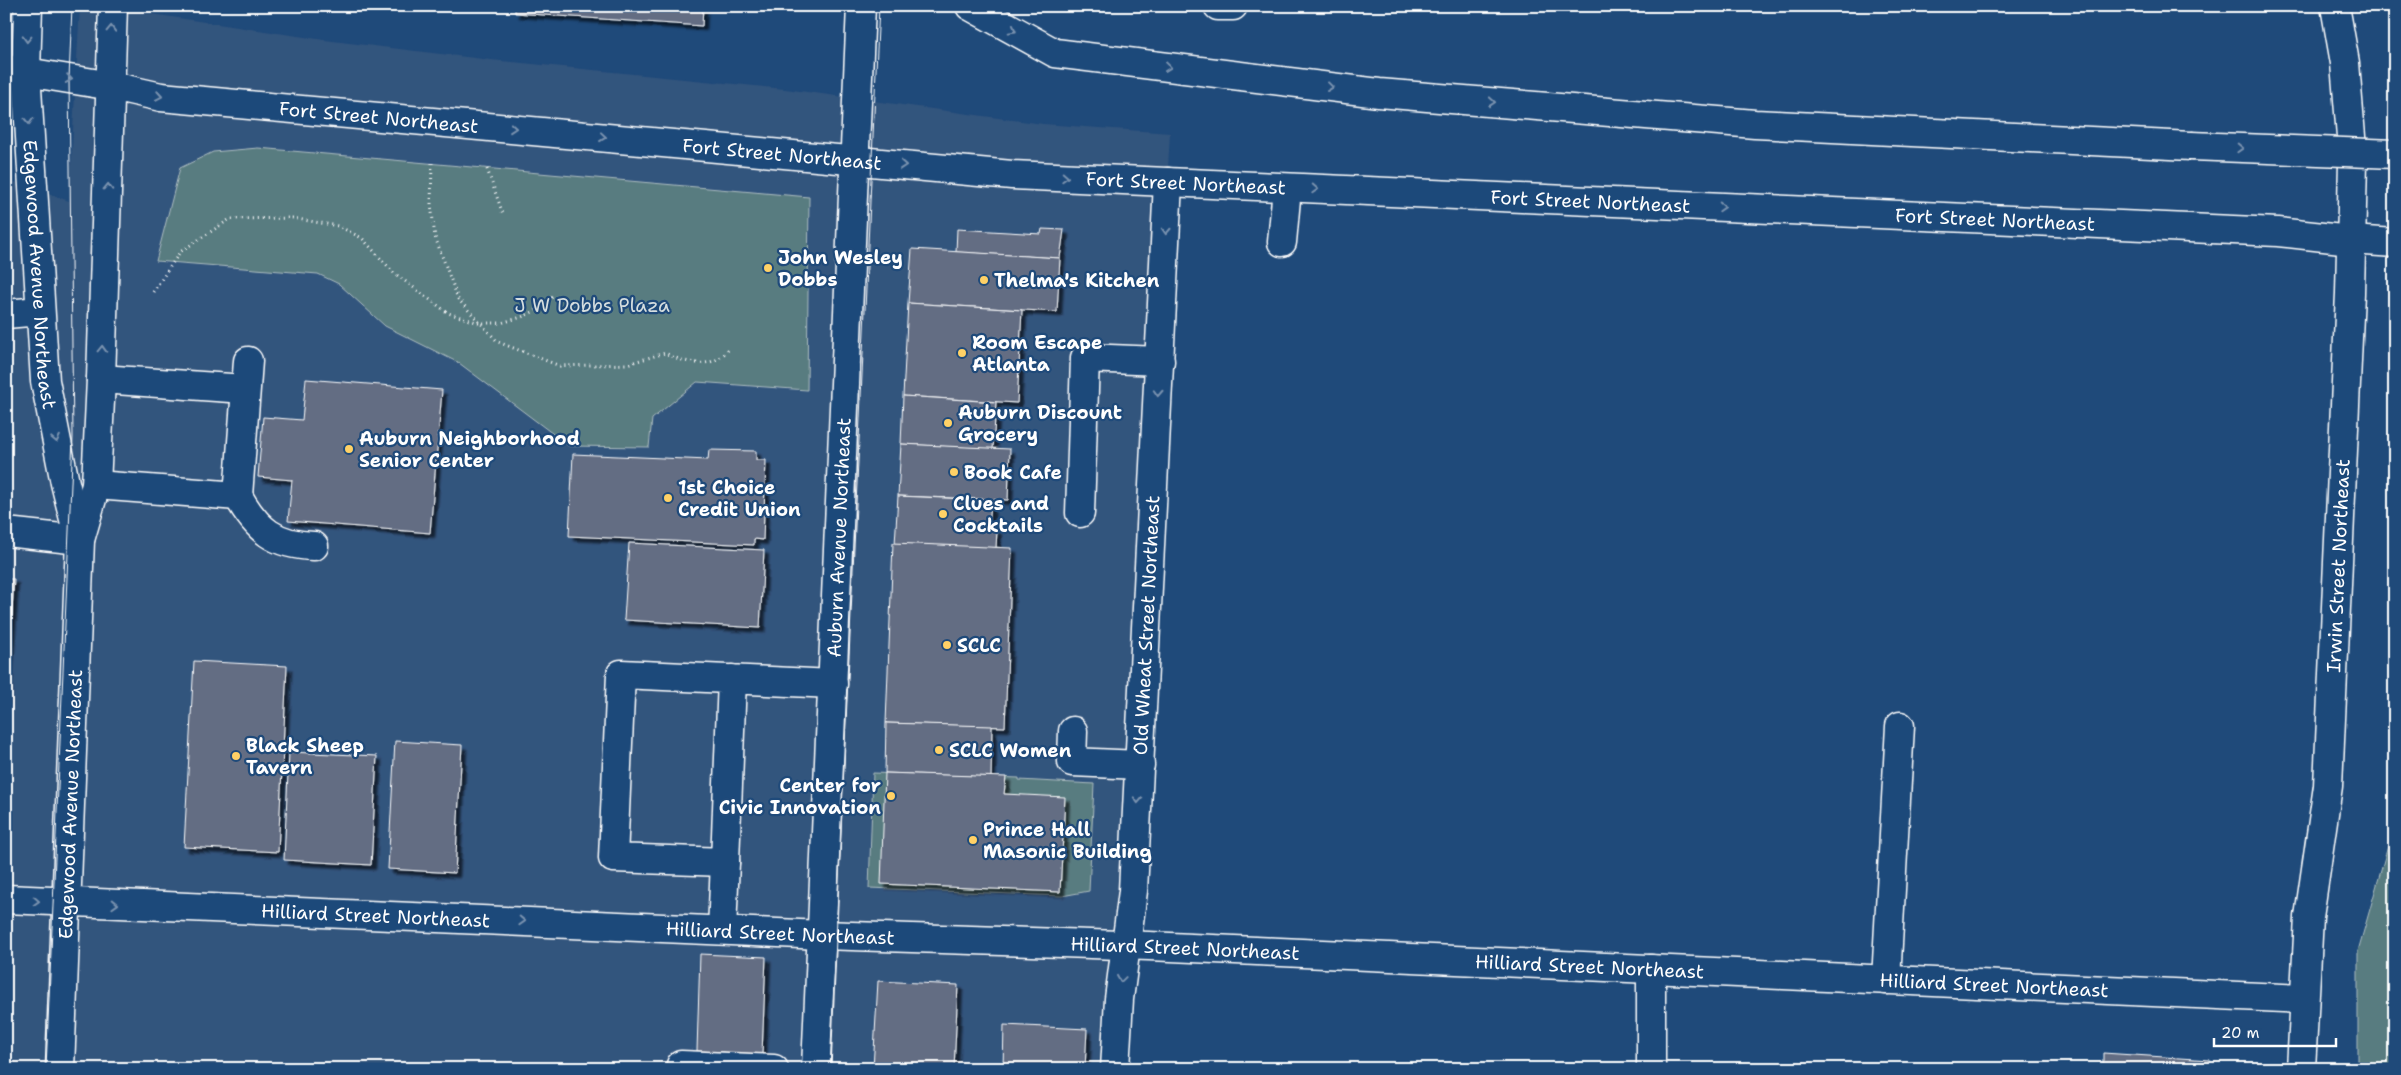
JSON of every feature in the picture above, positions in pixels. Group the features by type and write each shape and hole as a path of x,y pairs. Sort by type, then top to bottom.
{"main road":[{"name":"Edgewood Avenue Northeast","path":"28,6 16,71 40,311 45,381 65,483 80,540"},
{"name":"Edgewood Avenue Northeast","path":"60,1069 80,540 96,485 102,378 112,86 112,6"},
{"name":"Auburn Avenue Northeast","path":"816,1069 861,6"},
{"path":"970,6 1054,53 1379,93 1756,124 2191,146 2395,154"},
{"path":"1218,6 1233,6"},
{"name":"Irwin Street Northeast","path":"2301,1069 2309,917 2328,786 2351,240 2353,161 2344,63 2335,6"},
{"name":"Fort Street Northeast","path":"16,71 112,86 161,97 1012,174 2278,232 2395,243"},
{"name":"Old Wheat Street Northeast","path":"1115,1069 1119,999 1133,891 1168,182"},
{"path":"1282,242 1287,188"},
{"path":"6,314 40,311"},
{"path":"1080,513 1085,358 1160,361"},
{"path":"248,361 238,496 250,518 271,535 291,545 314,546"},
{"path":"102,378 245,389"},
{"path":"96,485 238,496"},
{"path":"6,532 80,540"},
{"path":"725,862 613,858 621,674 833,684"},
{"path":"722,930 732,679"},
{"path":"1886,980 1900,726"},
{"path":"1074,731 1072,762 1140,765"},
{"name":"Hilliard Street Northeast","path":"6,899 822,935 1126,945 2304,1000"},
{"path":"1651,969 1651,1069"},
{"path":"681,1065 774,1069"}],"path":[{"path":"432,163 431,204 435,237 458,299 498,342 560,366 627,364 665,353 685,363 705,364 728,350"},
{"path":"487,169 502,214"},
{"path":"152,292 180,252 230,219 292,218 338,226 362,238 394,273 448,313 479,323 502,323 522,317 535,311 555,295"}],"shaded area":[{"path":"80,6 99,6 324,40 491,60 785,89 1043,124 1170,133 1157,361 1128,1069 6,1069 6,179 69,201"}],"green space":[{"name":"J W Dobbs Plaza","path":"258,148 809,197 807,390 697,382 652,419 649,447 569,446 459,363 385,326 339,284 318,274 156,261 180,168 213,152"},
{"path":"2395,757 2395,1069 2358,1069 2358,951 2392,832"},
{"name":"Prince Hall Masonic Building","path":"873,773 1019,778 1019,780 1094,784 1089,891 1062,896 869,888"}],"building":[{"path":"515,6 703,6 702,26 515,13"},
{"path":"957,229 1041,234 1042,229 1064,230 1060,258 956,252"},
{"name":"Thelma's Kitchen","path":"912,249 1060,258 1057,312 908,303"},
{"name":"Room Escape Atlanta","path":"908,303 1022,310 1017,403 903,396"},
{"name":"Auburn Neighborhood Senior Center","path":"306,379 442,390 430,533 288,521 292,480 258,477 263,417 302,420"},
{"name":"Auburn Discount Grocery","path":"903,396 996,402 993,449 901,444"},
{"name":"Book Cafe","path":"901,444 1010,449 1008,500 898,496"},
{"name":"1st Choice Credit Union","path":"709,450 756,451 756,460 766,460 763,540 754,539 754,545 569,536 573,454 708,460"},
{"name":"Clues and Cocktails","path":"898,496 991,500 989,529 997,530 996,548 895,544"},
{"path":"629,543 764,550 760,628 624,620"},
{"path":"893,543 1012,548 1005,727 886,723"},
{"path":"6,579 14,579 6,701"},
{"name":"Black Sheep Tavern","path":"194,661 287,666 278,852 184,847"},
{"name":"SCLC Women","path":"886,723 992,726 991,777 885,773"},
{"path":"395,741 462,745 455,873 388,869"},
{"path":"289,752 377,756 371,865 284,860"},
{"name":"Prince Hall Masonic Building","path":"885,773 1006,777 1004,794 1065,797 1060,892 881,884"},
{"path":"700,954 766,957 762,1054 697,1051"},
{"path":"878,981 958,985 954,1069 873,1069"},
{"path":"1004,1025 1087,1029 1085,1069 1003,1069"},
{"path":"2103,1053 2210,1060 2209,1069 2103,1069"}],"tram line":[{"path":"46,1069 73,437 69,79 72,6"},
{"path":"830,1069 879,6"}],"place":[{"name":"John Wesley Dobbs","path":"768,268"},
{"name":"Thelma's Kitchen","path":"984,280"},
{"name":"Room Escape Atlanta","path":"962,353"},
{"name":"Auburn Discount Grocery","path":"948,423"},
{"name":"Auburn Neighborhood Senior Center","path":"349,449"},
{"name":"Book Cafe","path":"954,472"},
{"name":"1st Choice Credit Union","path":"668,498"},
{"name":"Clues and Cocktails","path":"943,514"},
{"name":"SCLC","path":"947,645"},
{"name":"SCLC Women","path":"939,750"},
{"name":"Black Sheep Tavern","path":"236,756"},
{"name":"Center for Civic Innovation","path":"891,796"},
{"name":"Prince Hall Masonic Building","path":"973,840"}]}
